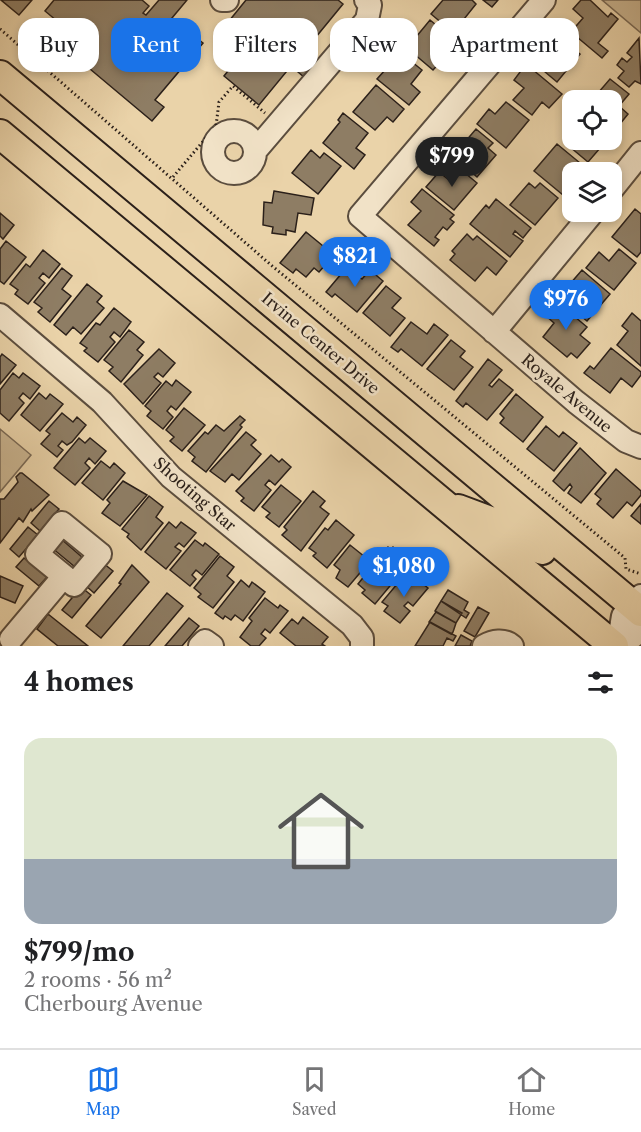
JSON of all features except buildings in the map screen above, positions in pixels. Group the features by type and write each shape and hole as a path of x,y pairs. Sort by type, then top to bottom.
{"main road":[{"name":"Irvine Center Drive","path":"0,75 637,614"},
{"path":"0,134 441,504 618,646"},
{"path":"441,504 520,532 637,614"}],"street":[{"path":"222,0 227,0"},
{"path":"255,151 366,20 370,6 366,0"},
{"name":"Royale Avenue","path":"544,0 360,216 494,332 626,441 641,447"},
{"path":"622,177 641,153"},
{"path":"494,332 585,222"},
{"name":"Shooting Star","path":"0,315 102,402 171,477 352,625 362,638 362,646"},
{"path":"10,639 64,576"},
{"path":"618,646 637,614"},
{"path":"200,646 205,641 212,646"},
{"path":"484,646 495,641 508,642 513,646"}],"path":[{"path":"0,29 271,265 625,558 626,569 641,574"},
{"path":"172,177 216,126 219,102 233,86 278,124"}],"shaded area":[{"path":"602,0 641,0 641,33"},
{"path":"0,429 31,455 0,492"}]}
